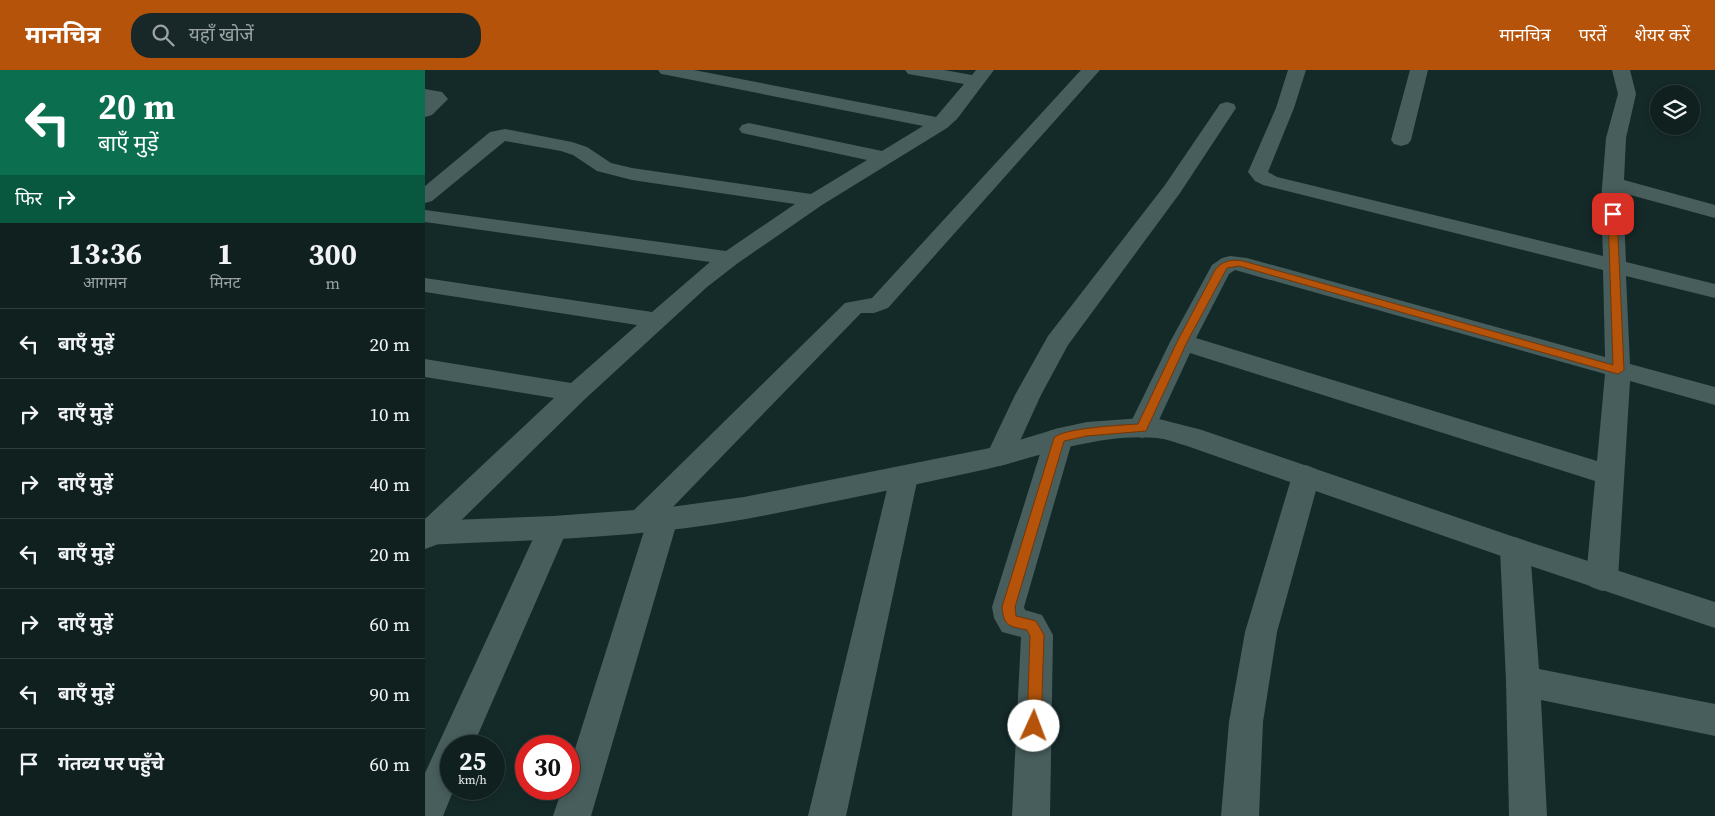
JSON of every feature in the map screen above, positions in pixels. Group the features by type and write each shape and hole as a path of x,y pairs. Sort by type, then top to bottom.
{"street":[{"path":"667,70 940,124"},
{"path":"914,70 980,76"},
{"path":"572,816 652,520 853,308 860,304 875,306 881,303 1091,70"},
{"path":"1297,70 1285,108 1258,172 1261,177 1289,186 1715,291"},
{"path":"1401,140 1419,70"},
{"path":"1602,578 1618,370 1613,184 1616,138 1627,94 1621,70"},
{"path":"426,534 576,393 699,282 730,258 815,201 940,124 958,105 980,76"},
{"path":"425,95 435,96 439,99 425,111"},
{"path":"999,456 1028,395 1057,342 1173,189 1227,108"},
{"path":"749,129 887,158"},
{"path":"425,196 497,136 505,135 565,146 580,151 604,167 632,174 815,201"},
{"path":"425,174 449,175"},
{"path":"1613,184 1715,212"},
{"path":"425,216 730,258"},
{"path":"1142,428 1182,342 1220,270 1230,263 1239,263 1715,396"},
{"path":"425,285 656,320"},
{"path":"1182,342 1610,475"},
{"path":"425,368 576,393"},
{"path":"426,534 553,528 652,520 744,508 904,477 999,456 1059,438 1087,432 1142,428 1159,429 1193,436 1515,549 1715,615"},
{"path":"1031,816 1037,635 1031,625 1013,622 1009,618 1008,607 1059,438"},
{"path":"1240,816 1246,722 1261,632 1306,476"},
{"path":"827,816 904,477"},
{"path":"460,735 553,528"},
{"path":"1515,549 1531,815"},
{"path":"1523,681 1715,720"},
{"path":"425,814 440,780"}],"route":[{"path":"1034,726 1037,635 1031,625 1013,622 1009,618 1008,607 1059,438 1087,432 1142,428 1182,342 1220,270 1224,266 1230,263 1239,263 1618,370 1613,214"}]}
